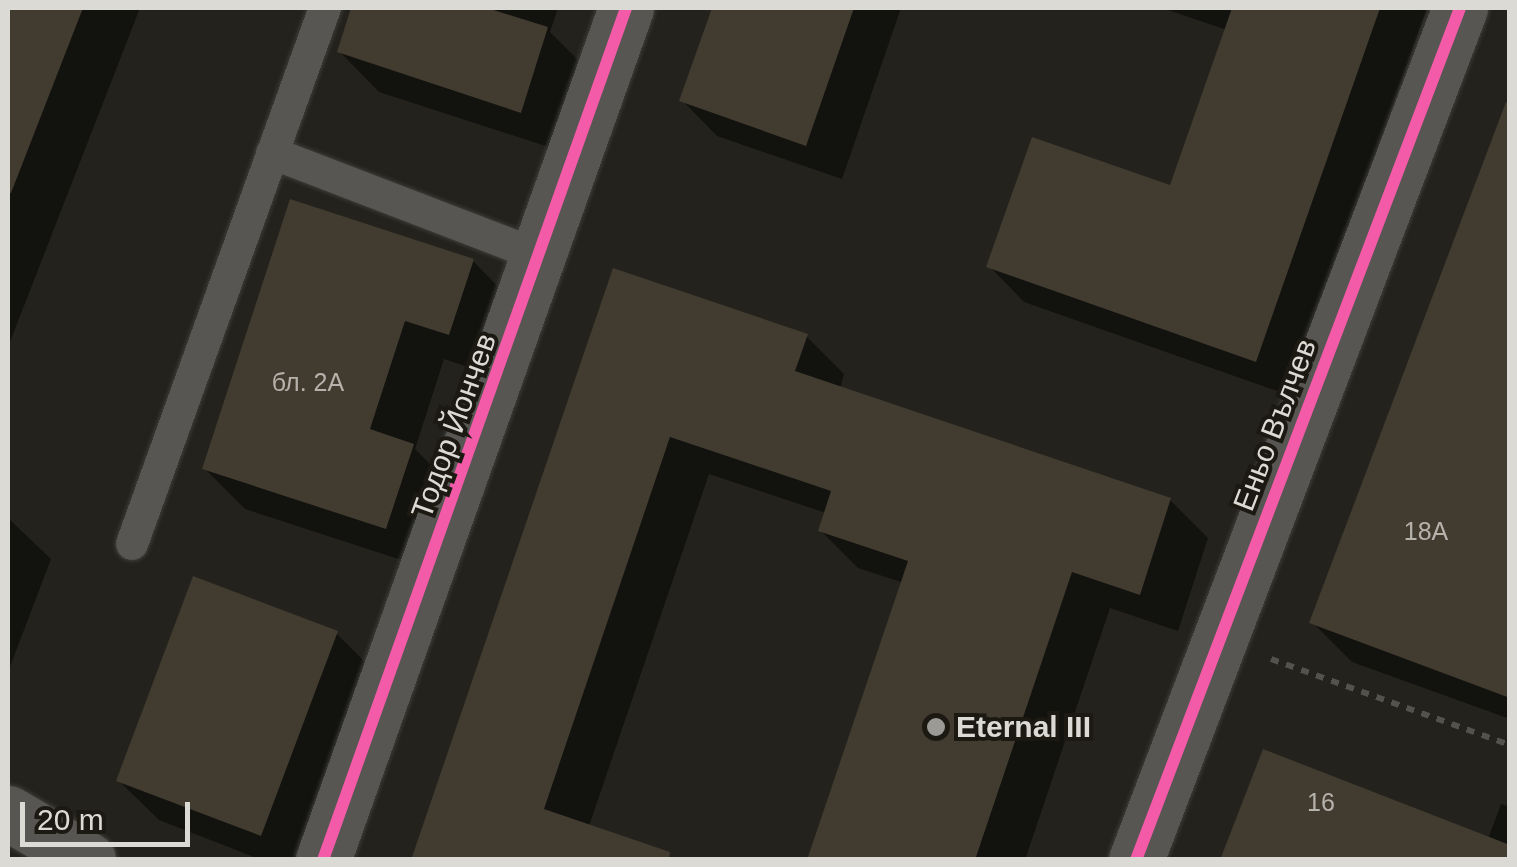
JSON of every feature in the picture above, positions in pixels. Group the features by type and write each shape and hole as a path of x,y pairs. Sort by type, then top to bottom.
{"street":[{"name":"Тодор Йончев","path":"323,860 541,256 626,8"},
{"name":"Еньо Вълчев","path":"1136,860 1460,8"},
{"path":"8,812 88,860"}],"lane":[{"path":"132,544 325,8"},
{"path":"272,154 541,256"}],"path":[{"path":"1219,641 1510,746"}],"building":[{"path":"8,8 83,8 11,193 8,193"},
{"path":"351,8 487,8 548,27 521,113 337,52"},
{"path":"712,8 854,8 806,146 679,101"},
{"path":"1232,8 1380,8 1256,362 986,267 1032,137 1170,185"},
{"path":"1506,102 1510,103 1510,698 1309,623"},
{"path":"290,199 474,259 449,335 405,321 370,429 414,444 386,529 202,469"},
{"path":"613,268 808,334 795,371 1171,498 1140,595 1072,572 975,860 807,860 908,561 818,531 831,491 670,437 544,809 670,852 669,860 411,860"},
{"path":"193,576 338,631 261,836 116,781"},
{"path":"1263,749 1510,845 1510,860 1220,860"}],"cycle path":[{"path":"323,860 626,8"},
{"path":"1136,860 1460,8"}],"place":[{"name":"Eternal III","path":"936,727"}]}
